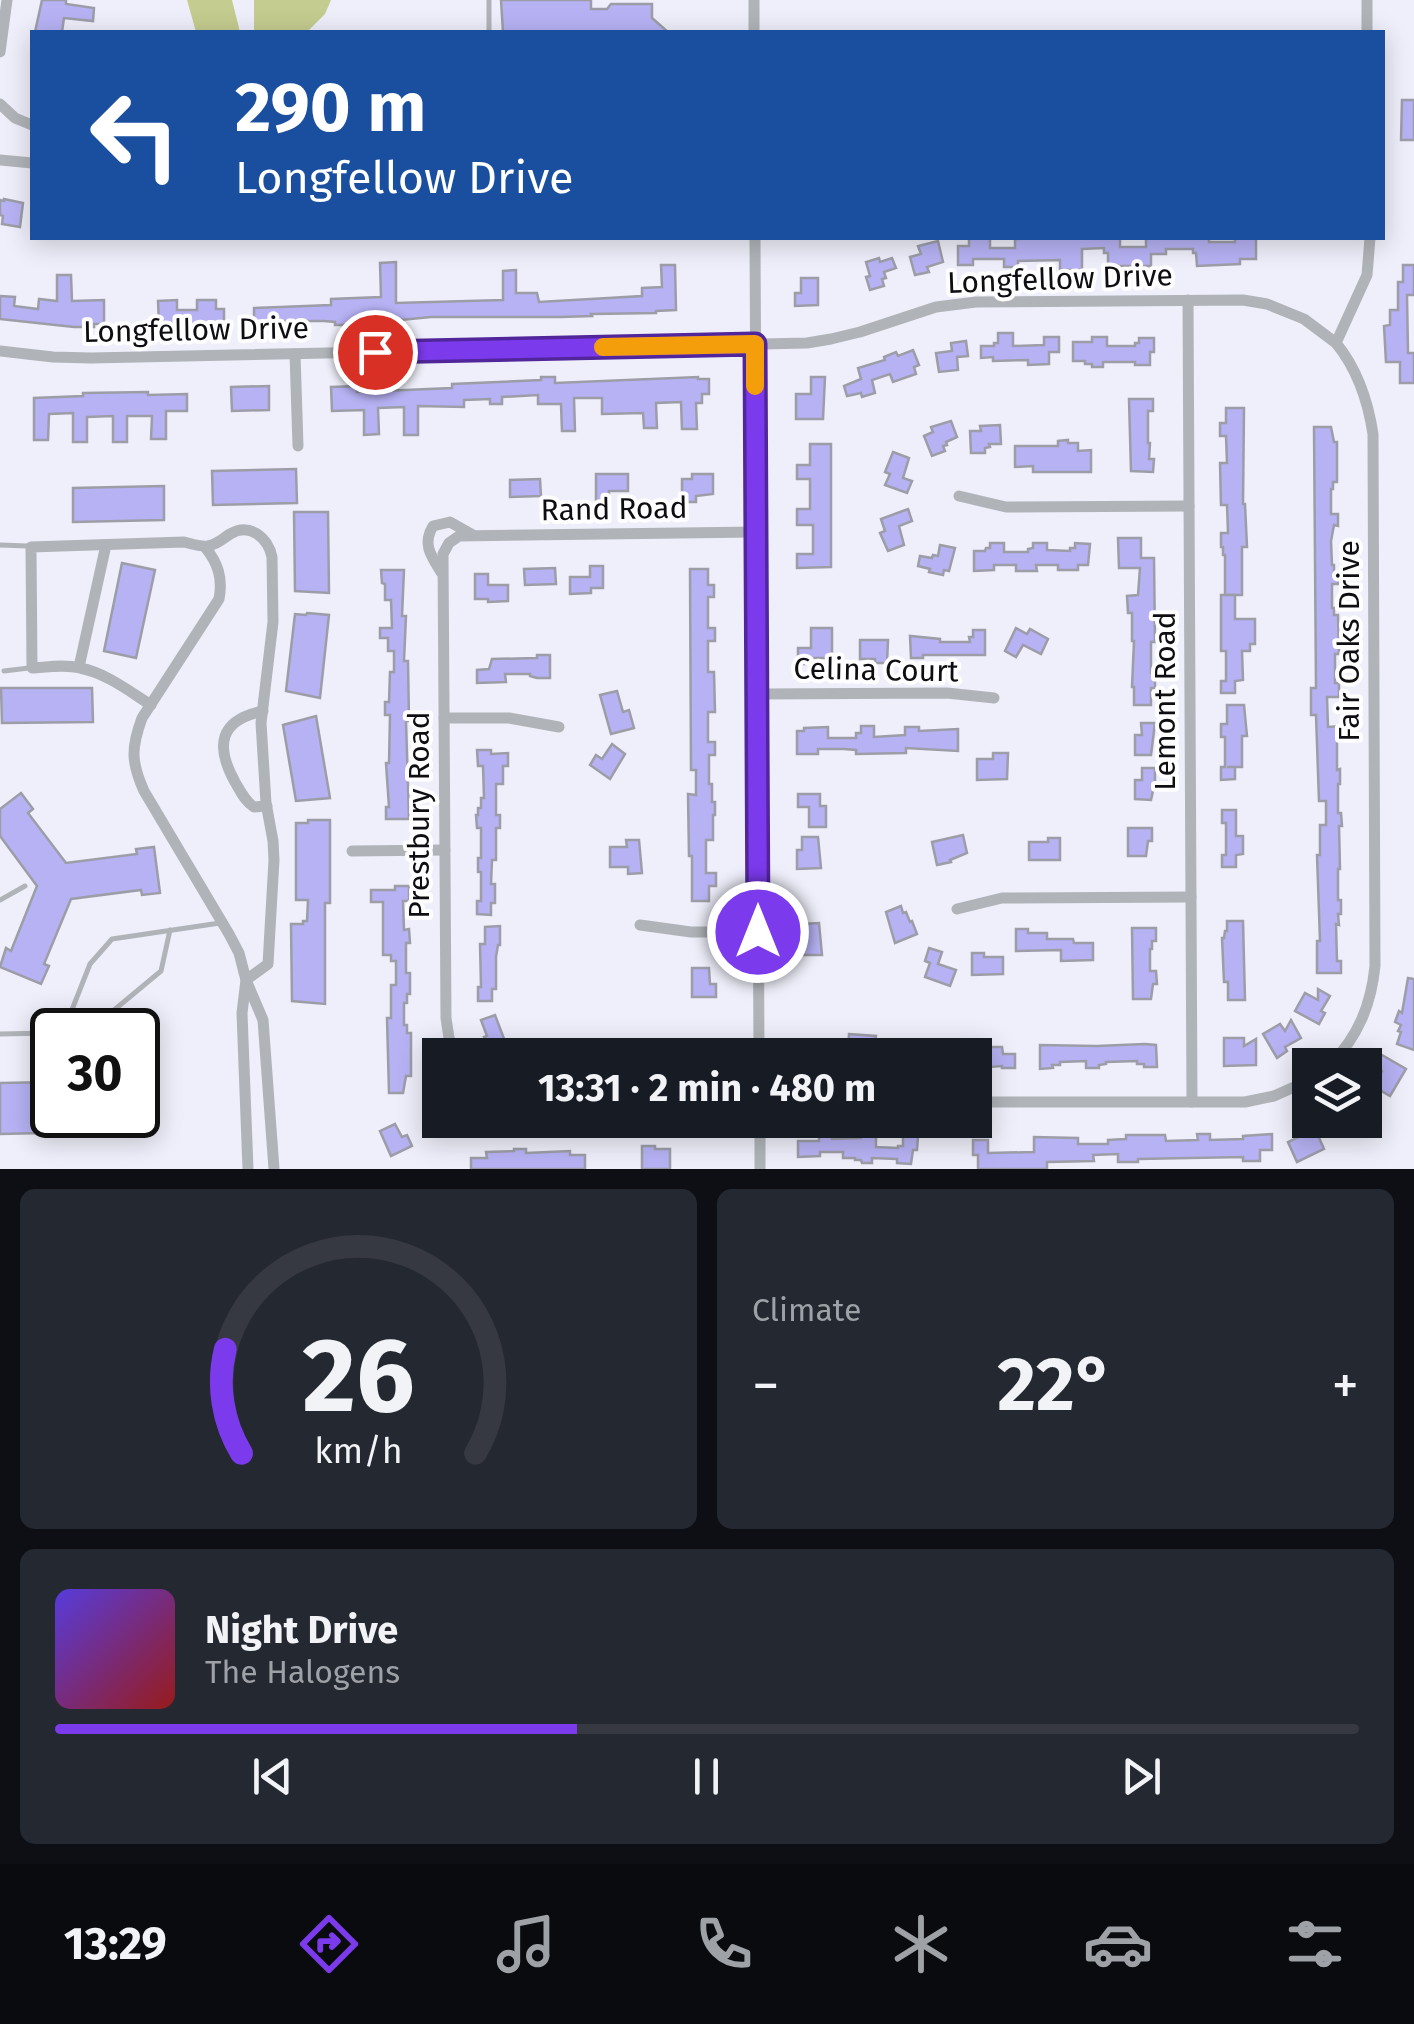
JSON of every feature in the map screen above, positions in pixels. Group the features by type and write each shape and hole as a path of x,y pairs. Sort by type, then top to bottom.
{"street":[{"path":"0,52 7,0"},
{"path":"754,0 754,30"},
{"path":"1367,0 1367,30"},
{"path":"0,104 15,118 30,124"},
{"path":"0,160 30,163"},
{"path":"755,240 759,1038"},
{"path":"1336,343 1367,274 1370,240"},
{"name":"Longfellow Drive","path":"0,350 52,358 90,358 807,343 831,340 936,306 976,302 1188,300 1266,304 1304,320 1336,343"},
{"name":"Lemont Road","path":"1188,300 1192,1102"},
{"name":"Fair Oaks Drive","path":"1336,343 1364,392 1373,434 1375,966 1365,1015 1344,1048"},
{"path":"296,354 298,446"},
{"path":"959,496 1006,507 1189,506"},
{"name":"Rand Road","path":"433,526 450,522 473,535"},
{"name":"Prestbury Road","path":"433,526 427,536 428,551 441,572"},
{"path":"151,705 109,678 79,667 32,668 31,546 184,542 205,547 232,532 244,530 260,536 270,547 272,558 273,622 262,751 274,860 268,964 246,980 242,1013 248,1169"},
{"name":"Rand Road","path":"449,543 459,536 473,535 756,532"},
{"name":"Prestbury Road","path":"449,543 441,572 449,1038"},
{"path":"79,667 106,545"},
{"path":"205,547 220,574 219,598 142,718 133,753 144,791 238,953 263,1020 274,1169"},
{"name":"Celina Court","path":"757,694 947,693 994,698"},
{"path":"263,711 242,715 225,737 223,751 225,764 246,802 254,807 267,806"},
{"path":"444,718 509,718 559,726"},
{"path":"352,851 445,850"},
{"path":"957,909 1002,898 1191,896"},
{"path":"640,925 691,932 758,932"},
{"path":"244,1070 268,1069"},
{"path":"992,1102 1260,1100 1292,1089"},
{"path":"760,1138 760,1169"}],"lane":[{"path":"489,0 489,30"},
{"path":"0,545 31,546"},
{"path":"4,671 32,668"},
{"path":"0,900 25,886"},
{"path":"73,1008 90,964 112,939 223,923"},
{"path":"117,1008 162,971 170,930"},
{"path":"0,1034 30,1033"}],"green space":[{"path":"187,0 232,0 240,30 195,30"},
{"path":"254,0 331,0 325,14 309,30 254,30"}],"building":[{"path":"42,0 66,0 66,4 94,8 93,21 64,18 62,30 35,30"},
{"path":"501,0 591,0 591,9 607,9 611,4 652,4 652,18 666,30 503,30"},
{"path":"1402,100 1414,100 1414,140 1401,140"},
{"path":"0,200 23,203 20,227 2,224"},
{"path":"969,240 990,240 990,248 1015,248 1015,240 1120,240 1120,247 1146,247 1146,240 1256,240 1256,259 1240,259 1240,264 1197,266 1193,249 1166,249 1166,254 1151,254 1151,266 1108,266 1104,248 1082,249 1082,270 1060,270 1060,260 1018,261 1018,267 1004,267 1004,259 973,259 973,265 958,265 958,246 969,246"},
{"path":"938,241 943,262 927,267 929,272 915,275 910,257 921,254 918,246"},
{"path":"879,258 880,262 892,258 896,268 884,272 884,286 870,290 866,262"},
{"path":"396,262 396,303 503,300 503,271 516,270 516,293 537,293 539,302 642,296 642,288 662,287 661,265 675,265 676,310 561,317 431,317 349,325 324,321 254,324 254,308 331,305 331,299 381,297 380,263"},
{"path":"1403,265 1414,265 1414,295 1407,295 1408,353 1414,353 1414,383 1400,383 1400,362 1386,362 1384,326 1390,325 1390,310 1398,310 1398,282 1403,282"},
{"path":"57,275 71,275 72,301 104,300 104,324 74,327 0,319 0,296 15,297 14,306 38,309 39,299 57,301"},
{"path":"801,278 818,278 818,305 795,306 795,293 801,293"},
{"path":"177,300 177,310 197,310 197,300 216,300 216,309 224,309 224,325 159,325 158,301"},
{"path":"998,333 1013,333 1013,346 1044,345 1044,337 1059,337 1059,352 1049,352 1049,364 981,358 981,346 998,343"},
{"path":"1092,337 1107,337 1107,346 1135,346 1139,338 1154,338 1150,365 1103,362 1103,367 1092,367 1085,361 1073,361 1073,342 1092,342"},
{"path":"966,341 968,356 957,357 958,370 939,372 936,353 952,351 951,343"},
{"path":"913,350 919,365 914,367 916,374 893,382 890,374 872,380 875,393 847,396 844,386 861,379 858,368 885,360 884,357 896,352 898,356"},
{"path":"555,377 555,383 698,377 709,379 709,394 702,394 702,403 696,403 697,429 682,429 681,402 656,403 657,428 644,428 643,413 602,414 602,398 574,398 575,431 562,431 561,404 538,404 538,395 502,397 502,404 490,404 490,399 464,400 464,407 418,406 418,435 404,435 404,407 378,408 379,434 364,435 364,410 332,411 331,387 357,386 357,392 452,388 452,384"},
{"path":"811,377 825,377 823,419 796,419 796,394 811,394"},
{"path":"269,386 269,410 232,411 231,387"},
{"path":"148,392 187,394 187,411 166,411 166,439 151,439 152,416 127,416 127,442 113,442 113,416 87,417 87,442 73,442 73,413 49,414 48,440 34,440 34,398"},
{"path":"1129,399 1153,399 1153,411 1148,411 1148,443 1149,459 1154,459 1153,472 1131,471"},
{"path":"1226,408 1244,408 1243,504 1247,547 1242,547 1242,595 1225,595 1221,533 1228,533 1227,505 1221,505 1220,463 1227,463 1226,436 1220,436 1220,423 1226,423"},
{"path":"951,421 957,437 946,442 945,451 932,456 924,436 933,432 931,427"},
{"path":"1000,425 1001,444 989,444 985,453 971,453 970,431"},
{"path":"1314,427 1331,427 1337,442 1337,482 1333,482 1331,489 1331,514 1338,514 1338,526 1334,525 1331,541 1332,565 1334,572 1338,572 1338,584 1332,584 1332,608 1334,615 1338,615 1335,683 1339,683 1339,697 1327,697 1328,727 1340,726 1337,770 1340,769 1338,813 1342,826 1338,869 1341,914 1339,925 1336,924 1341,973 1317,973 1317,855 1320,825 1326,825 1326,801 1319,801 1316,715 1311,715 1311,688 1316,688"},
{"path":"1058,441 1078,443 1078,451 1091,450 1091,472 1033,472 1033,466 1015,467 1015,446 1058,446"},
{"path":"810,444 831,444 831,567 797,568 797,554 813,554 813,525 797,525 797,509 810,509 810,479 797,479 797,465 810,465"},
{"path":"893,452 909,458 903,478 912,481 907,493 885,485 890,474 885,472"},
{"path":"296,469 297,503 213,505 212,471"},
{"path":"596,474 628,474 628,491 609,491 609,502 596,502"},
{"path":"692,474 713,474 713,494 696,496 696,502 682,502 682,479 692,479"},
{"path":"540,479 541,496 510,497 510,480"},
{"path":"164,486 164,520 73,522 73,488"},
{"path":"908,509 912,521 899,526 904,545 888,551 880,533 885,531 881,519"},
{"path":"294,512 328,512 329,593 295,591"},
{"path":"1118,538 1141,538 1141,558 1154,558 1155,642 1151,642 1151,673 1155,673 1155,688 1151,688 1151,705 1134,705 1134,641 1127,596 1138,595 1140,568 1119,568"},
{"path":"990,543 1004,543 1004,552 1028,552 1033,543 1047,543 1047,550 1070,551 1075,543 1090,544 1088,565 1078,565 1078,570 1058,570 1058,565 1036,565 1037,571 1016,571 1016,565 994,565 994,570 974,571 974,551 985,551"},
{"path":"940,545 955,548 949,571 944,570 943,575 918,566 920,556 938,556"},
{"path":"122,563 155,570 136,658 104,651"},
{"path":"590,566 603,566 603,588 570,594 570,577 590,577"},
{"path":"555,568 556,584 525,585 524,569"},
{"path":"690,569 708,569 708,585 714,585 714,597 708,597 708,628 715,628 715,641 708,641 708,672 714,672 715,712 708,712 708,742 715,742 715,755 709,755 709,784 715,815 713,840 706,840 706,873 716,873 716,886 709,886 709,901 692,901 689,856 688,794 696,795 696,770 691,770"},
{"path":"381,570 404,570 409,819 386,819 390,715 385,715 385,702 389,702 394,651 388,651 388,638 380,638 380,628 392,628 391,600 385,600"},
{"path":"475,574 488,574 488,585 508,585 508,601 475,599"},
{"path":"1221,595 1235,595 1235,619 1255,619 1255,644 1250,644 1250,651 1242,651 1243,680 1235,681 1235,693 1221,693 1221,681 1226,681 1226,651 1221,651"},
{"path":"295,614 329,615 320,698 286,691"},
{"path":"811,628 832,628 832,658 812,658 812,664 798,664 798,648 811,648"},
{"path":"1016,628 1027,634 1030,629 1048,639 1041,654 1023,645 1016,657 1005,651"},
{"path":"973,630 985,630 985,655 911,658 910,636 970,642"},
{"path":"860,640 888,640 887,663 860,659"},
{"path":"550,655 550,678 505,674 506,682 477,683 477,670 489,669 492,659"},
{"path":"1,688 92,688 93,722 2,723"},
{"path":"617,691 623,712 629,710 634,728 611,734 600,695"},
{"path":"1227,705 1244,705 1247,736 1242,736 1242,767 1235,767 1235,779 1221,780 1225,737 1221,737 1221,724 1227,724"},
{"path":"316,716 330,798 296,801 283,725"},
{"path":"1141,723 1155,723 1151,755 1135,755 1135,735 1142,735"},
{"path":"861,726 874,726 874,737 905,735 905,727 919,727 919,731 958,729 958,751 906,748 906,753 856,754 856,750 818,749 818,754 797,754 797,731 828,727 828,738 856,738"},
{"path":"612,744 625,754 610,779 590,765 596,755 602,759"},
{"path":"477,750 508,753 503,784 496,784 500,828 496,828 496,860 492,860 495,903 491,903 491,915 477,914 477,901 481,901 481,828 477,828 476,815 484,798 483,766 478,766"},
{"path":"993,753 1008,753 1007,779 977,780 977,759 993,759"},
{"path":"1142,768 1155,768 1151,800 1135,799 1135,780 1142,780"},
{"path":"21,793 33,809 28,813 66,863 137,854 136,849 154,847 160,893 142,895 141,890 71,899 44,964 49,966 41,984 0,967 6,948 11,951 37,886 0,836 0,809"},
{"path":"798,794 820,794 820,806 826,806 826,827 809,827 809,807 798,807"},
{"path":"1222,810 1236,810 1236,836 1243,836 1243,854 1236,855 1236,867 1222,867 1226,823 1222,823"},
{"path":"330,820 325,1004 292,1001 291,924 307,921 308,900 296,900 296,823"},
{"path":"1128,828 1152,828 1146,856 1128,856"},
{"path":"963,835 967,853 937,865 932,842"},
{"path":"802,837 818,837 821,868 797,869"},
{"path":"1048,838 1060,838 1060,860 1029,860 1029,842 1048,842"},
{"path":"626,840 639,840 642,873 628,874 628,867 610,867 610,847 627,847"},
{"path":"395,886 409,886 409,901 403,901 404,930 409,929 410,943 406,943 410,994 404,1003 404,1025 407,1033 411,1033 411,1076 406,1076 403,1093 389,1093 387,1018 391,1018 396,961 391,961 391,955 383,955 383,902 371,902 371,890 395,890"},
{"path":"901,906 917,934 895,943 886,912"},
{"path":"1227,921 1243,921 1245,1000 1228,1000 1222,938"},
{"path":"819,923 822,955 798,955 798,936 803,936 803,924"},
{"path":"500,926 496,989 492,989 492,1001 478,1001 480,944 485,944 485,927"},
{"path":"1132,928 1156,928 1156,941 1152,941 1150,949 1150,971 1156,971 1157,984 1153,984 1151,999 1133,999"},
{"path":"1016,929 1047,933 1047,939 1093,943 1093,960 1061,961 1061,950 1016,951"},
{"path":"929,948 942,952 938,964 956,970 950,986 925,977 930,963 925,961"},
{"path":"972,953 1003,957 1003,974 972,975"},
{"path":"692,968 709,968 710,984 716,984 716,997 692,997"},
{"path":"1408,978 1414,979 1414,1050 1397,1044 1401,1025 1395,1022 1399,1011 1402,1013"},
{"path":"1318,989 1330,996 1319,1024 1295,1011 1305,993 1318,1000"},
{"path":"495,1015 504,1038 484,1038 481,1020"},
{"path":"1291,1020 1301,1038 1285,1047 1287,1051 1277,1058 1263,1034 1280,1024 1285,1031"},
{"path":"849,1034 876,1036 876,1038 849,1038"},
{"path":"1224,1038 1244,1038 1244,1046 1256,1039 1256,1065 1224,1066"},
{"path":"1040,1045 1156,1045 1157,1067 1144,1067 1137,1061 1106,1062 1099,1068 1086,1068 1086,1061 1060,1062 1053,1068 1040,1069"},
{"path":"992,1047 1002,1047 1003,1054 1015,1054 1015,1068 992,1067"},
{"path":"1382,1055 1406,1069 1390,1096 1382,1091"},
{"path":"30,1082 30,1133 0,1134 0,1083"},
{"path":"395,1124 412,1146 391,1156 380,1131"},
{"path":"1197,1134 1210,1134 1210,1140 1272,1134 1272,1150 1260,1150 1260,1161 1243,1161 1243,1157 1118,1162 1118,1154 1093,1155 1094,1161 1047,1162 1047,1169 978,1169 978,1155 973,1155 973,1140 988,1140 988,1153 1034,1152 1034,1137 1078,1138 1078,1144 1108,1144 1108,1140 1126,1139 1126,1135 1165,1135 1166,1141 1198,1140"},
{"path":"876,1138 876,1147 898,1148 903,1146 903,1138 918,1138 911,1164 872,1158 872,1163 862,1163 855,1158 843,1158 843,1152 798,1157 798,1141"},
{"path":"1319,1138 1324,1149 1297,1162 1288,1142"},
{"path":"642,1146 670,1149 670,1169 642,1169"},
{"path":"514,1149 585,1155 585,1169 471,1169 471,1158 487,1158 486,1152"}],"slow traffic":[{"path":"603,347 755,344 755,386"}],"route":[{"path":"375,352 755,344 758,932"}]}
